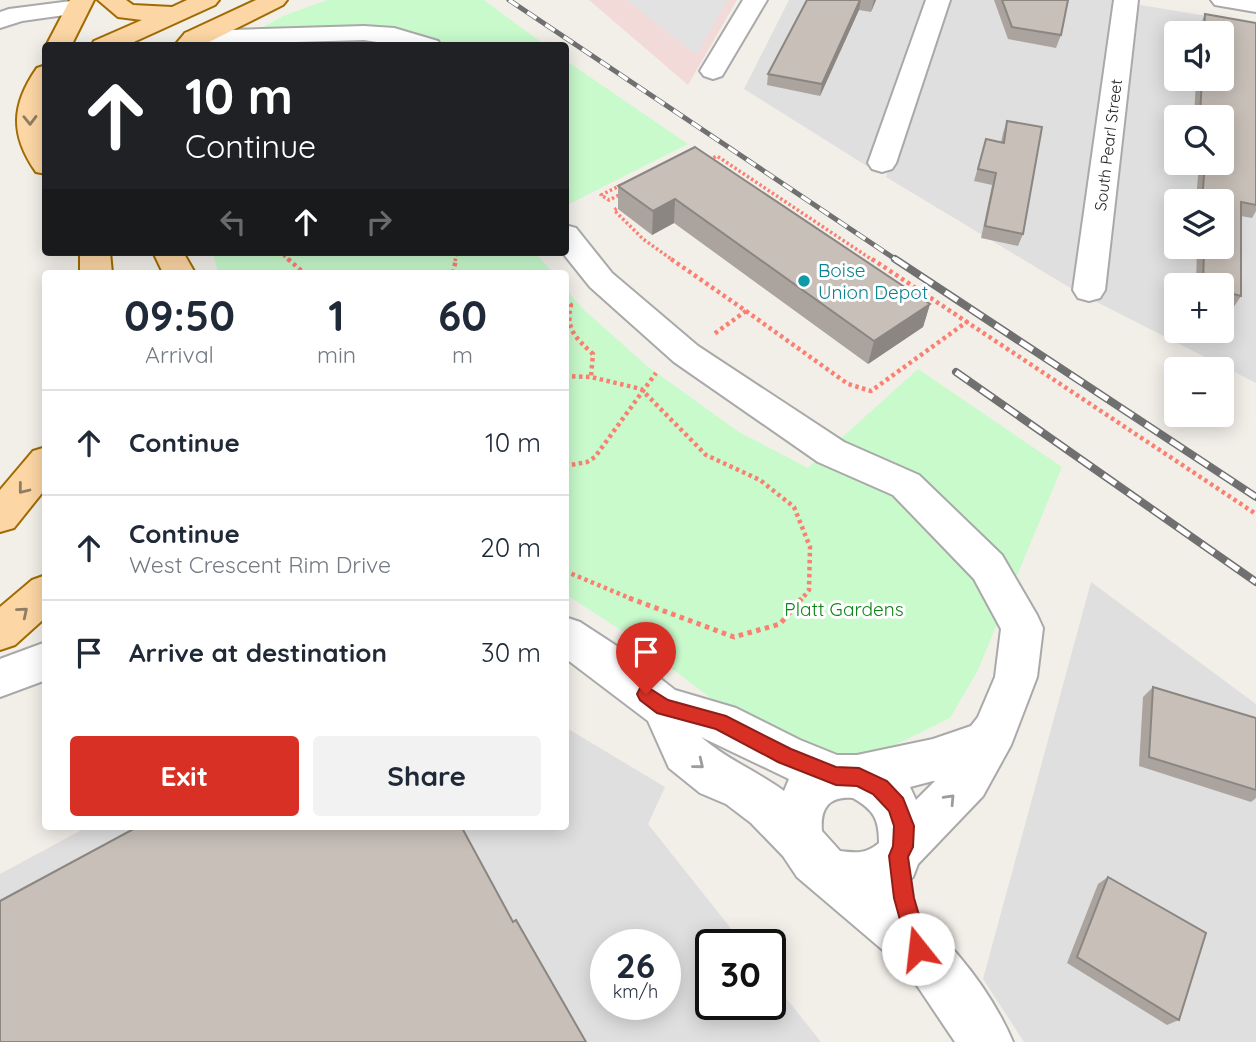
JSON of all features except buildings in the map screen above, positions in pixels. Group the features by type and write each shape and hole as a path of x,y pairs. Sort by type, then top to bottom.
{"main road":[{"path":"110,0 127,12 174,14"},
{"path":"112,42 207,0"},
{"path":"190,42 275,0"},
{"path":"60,42 80,3"},
{"path":"42,82 30,108 31,145 42,160"},
{"path":"0,517 42,466"},
{"path":"0,632 42,596"}],"street":[{"path":"713,72 755,0"},
{"path":"882,163 938,0"},
{"name":"South Pearl Street","path":"1089,290 1126,0"},
{"path":"1223,0 1256,5"},
{"path":"0,21 18,14 80,3"},
{"path":"190,42 364,33 394,35 416,42"},
{"path":"569,240 601,280 700,344 831,452 906,485 988,567 1022,628 1016,677 995,730 967,780 901,851 893,866 875,877 853,880 816,857 797,818 803,799 816,783 933,760 986,742"},
{"path":"569,638 614,668 663,707 720,722 785,756 880,787 896,805 904,826 901,851 904,898 918,949"},
{"path":"0,678 42,662"},
{"path":"663,707 685,752 716,778 742,788 767,807 816,857 876,908 918,949 986,1042"}],"path":[{"path":"707,161 716,156 1256,514"},
{"path":"624,183 601,195 609,200 631,188"},
{"path":"625,204 614,210 643,239 848,384 871,391 968,321"},
{"path":"285,256 301,270"},
{"path":"569,465 590,461 622,424 654,374 746,311"},
{"path":"569,331 593,354 591,377"},
{"path":"569,375 591,377 642,390 706,455 760,480 794,507 810,547 808,590 780,624 734,637 670,615 569,573"}],"shaded area":[{"path":"589,0 737,0 688,85"},
{"path":"627,0 728,0 696,55"},
{"path":"789,0 935,0 870,168 744,89"},
{"path":"950,0 1110,0 1256,24 1256,383 1234,372 1234,357 1205,357 1177,343 1234,343 1234,273 1164,273 1164,336 1077,292 886,177"},
{"path":"1091,582 1256,704 1256,1042 1024,1042 983,979"},
{"path":"569,729 665,787 648,824 731,929 695,929 695,1020 786,1020 786,998 821,1042 0,1042 0,874 82,830 569,830"}],"green space":[{"path":"327,0 484,0 541,42 236,42 283,16"},
{"path":"569,63 688,144 569,204"},
{"path":"214,256 538,256 550,270 217,270"},
{"name":"Platt Gardens","path":"569,293 584,310 647,366 739,432 808,468 918,369 1062,467 978,670 950,718 887,749 853,757 812,754 752,730 627,634 569,597"}],"railway":[{"path":"509,0 896,260"},
{"path":"896,260 1256,497"},
{"path":"956,372 1256,582"}],"place":[{"name":"Boise Union Depot","path":"804,281"}],"route":[{"path":"646,694 663,707 720,722 785,756 836,776 859,777 880,787 896,805 904,826 903,847 898,856 904,898 918,949"}]}
